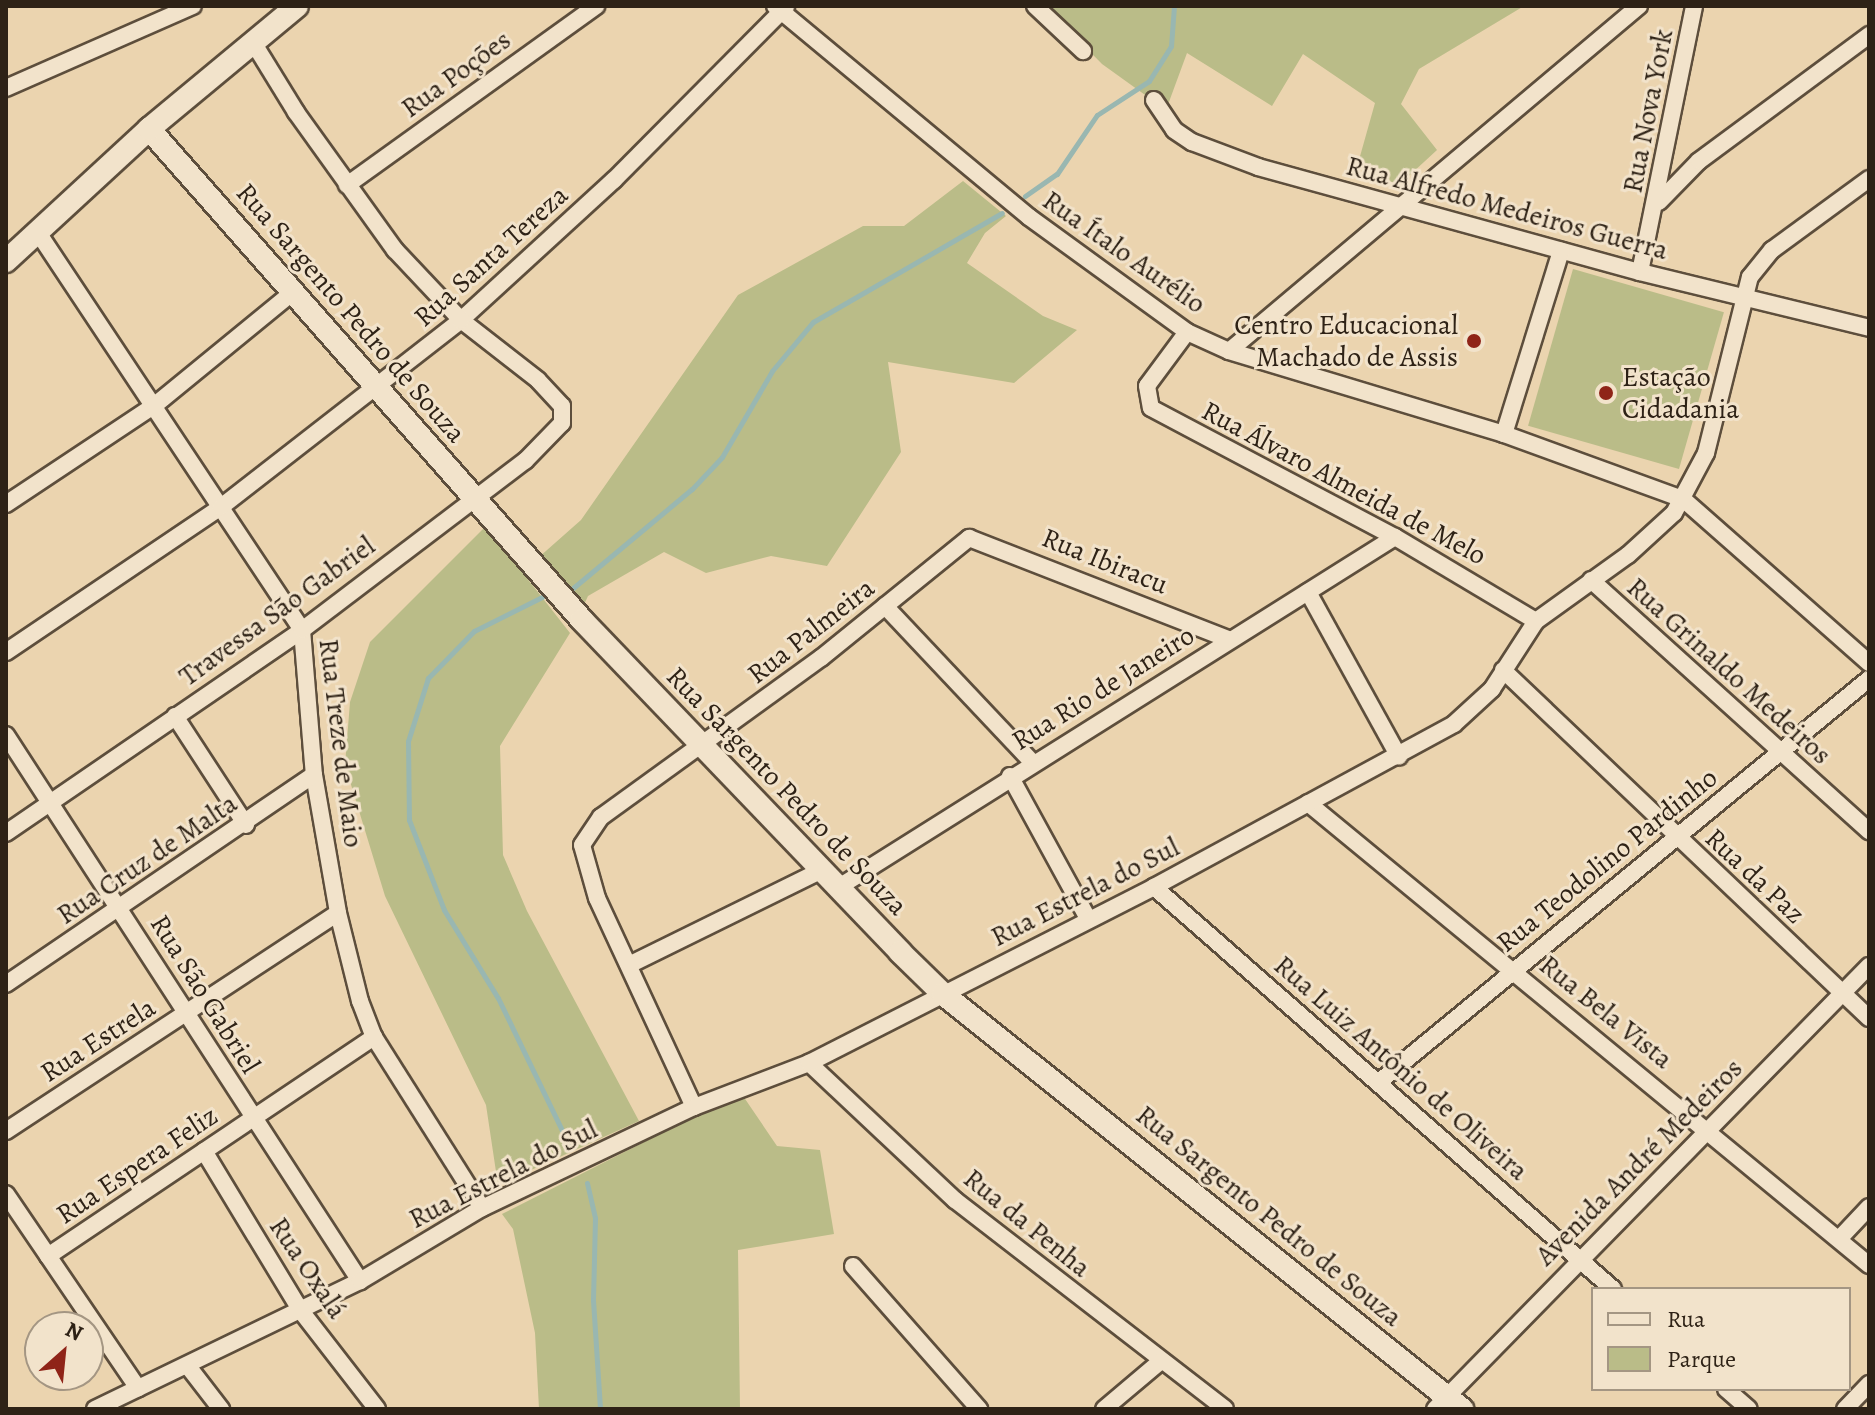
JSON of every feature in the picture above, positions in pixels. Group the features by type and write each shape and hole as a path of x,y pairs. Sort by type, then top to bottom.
{"street":[{"path":"6,88 193,6"},
{"path":"6,261 149,129 297,6"},
{"name":"Rua Poções","path":"347,185 596,6"},
{"path":"1035,6 1083,51"},
{"path":"1229,351 1399,204 1639,6"},
{"name":"Rua Nova York","path":"1640,272 1658,203 1694,6"},
{"name":"Rua Santa Tereza","path":"6,652 221,507 461,320 614,180 781,8"},
{"name":"Rua Ítalo Aurélio","path":"781,8 1029,217 1187,332 1229,351 1504,434 1683,499"},
{"path":"1658,203 1699,161 1869,35"},
{"path":"253,42 347,185 395,250 461,320"},
{"name":"Rua Alfredo Medeiros Guerra","path":"1154,100 1174,130 1219,154 1561,251 1869,328"},
{"name":"Rua Sargento Pedro de Souza","path":"149,129 376,389 702,747 943,994 1448,1405"},
{"name":"Rua Estrela do Sul","path":"95,1409 360,1281 482,1208 694,1107 809,1063 1154,887 1399,757 1475,708 1536,621 1658,529 1683,499 1706,453 1745,299 1759,262 1869,179"},
{"name":"Rua Treze de Maio","path":"37,231 302,630 314,775 338,913 374,1037 482,1208"},
{"path":"1504,434 1561,251"},
{"path":"6,504 155,405 293,292"},
{"name":"Travessa São Gabriel","path":"6,833 302,630 550,439 564,415 562,406 513,357 461,320"},
{"name":"Rua Álvaro Almeida de Melo","path":"1187,332 1150,382 1145,394 1151,408 1395,537 1536,621"},
{"path":"1683,499 1869,663"},
{"name":"Rua Rio de Janeiro","path":"839,887 1032,762 1395,537"},
{"name":"Rua Ibiracu","path":"958,542 969,538 994,544 1230,640"},
{"name":"Rua Palmeira","path":"629,965 597,898 582,845 601,817 702,747 885,606 958,542"},
{"name":"Rua Grinaldo Medeiros","path":"1591,580 1779,753 1869,831"},
{"path":"1308,592 1399,757"},
{"path":"885,606 1032,762"},
{"name":"Rua da Paz","path":"1503,670 1675,838 1869,1018"},
{"name":"Rua Teodolino Pardinho","path":"1379,1082 1869,679"},
{"path":"175,716 246,825"},
{"name":"Rua São Gabriel","path":"6,735 121,909 184,1014 360,1281"},
{"name":"Rua Cruz de Malta","path":"6,984 246,825 314,775"},
{"path":"1010,776 1089,920"},
{"name":"Rua Bela Vista","path":"1308,803 1869,1265"},
{"path":"694,1107 629,965 822,870"},
{"name":"Rua Luiz Antônio de Oliveira","path":"1154,887 1611,1287"},
{"name":"Rua Estrela","path":"6,1131 338,913"},
{"name":"Avenida André Medeiros","path":"1448,1405 1578,1259 1869,966"},
{"name":"Rua Espera Feliz","path":"48,1256 374,1037"},
{"name":"Rua da Penha","path":"809,1063 955,1200 1225,1409"},
{"name":"Rua Oxalá","path":"204,1151 301,1311 377,1409"},
{"path":"6,1194 138,1388"},
{"path":"1839,1239 1869,1207"},
{"path":"853,1266 979,1409"},
{"path":"1106,1409 1161,1361"},
{"path":"187,1365 221,1409"},
{"path":"1845,1409 1869,1384"},
{"path":"1728,1391 1749,1409"}],"green space":[{"path":"1045,6 1524,6 1419,69 1401,104 1437,150 1399,185 1357,167 1375,103 1303,54 1272,106 1187,53 1166,110 1102,64"},
{"path":"963,181 1006,216 985,233 967,263 1043,316 1077,330 1014,383 888,362 901,452 827,566 771,556 706,573 664,552 588,596 583,607 538,558 581,520 738,295 863,226 904,226"},
{"path":"1573,269 1724,312 1679,469 1528,426"},
{"path":"486,526 570,633 500,746 503,855 527,911 639,1121 498,1185 486,1105 385,896 345,765 350,702 370,642"},
{"path":"741,1093 777,1146 820,1150 834,1234 738,1250 740,1409 539,1409 535,1333 513,1229 502,1214"}],"waterway":[{"path":"1025,196 1057,174 1097,115 1149,81 1171,46 1174,6"},
{"path":"573,588 692,489 722,457 772,371 813,322 1002,213"},
{"path":"542,597 474,631 428,678 408,741 409,820 444,910 498,998 568,1143"},
{"path":"587,1183 595,1218 593,1300 600,1409"}],"place":[{"name":"Centro Educacional Machado de Assis","path":"1474,341"},
{"name":"Estação Cidadania","path":"1606,393"}]}
